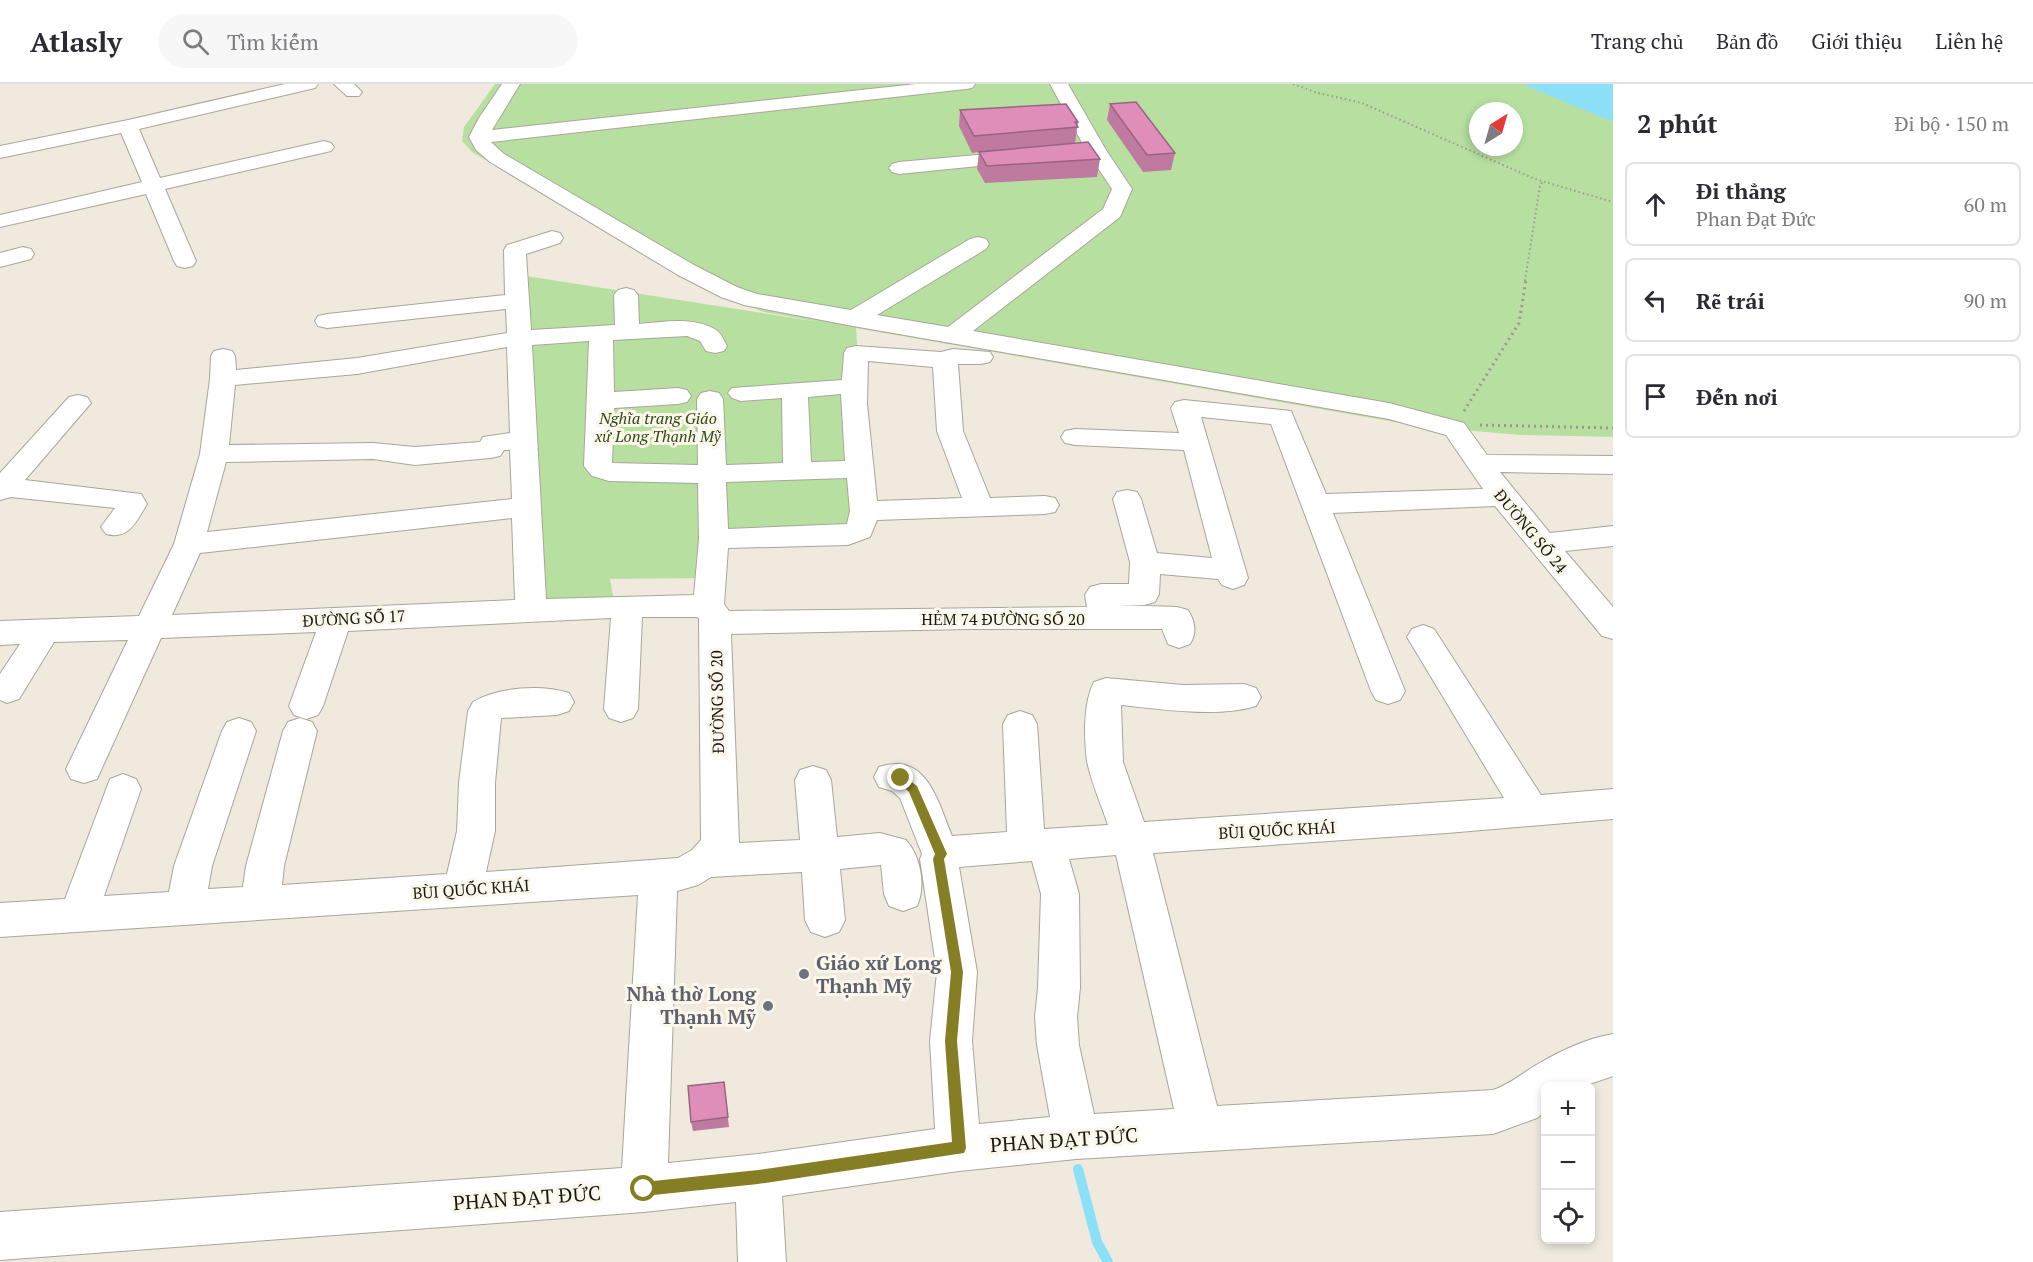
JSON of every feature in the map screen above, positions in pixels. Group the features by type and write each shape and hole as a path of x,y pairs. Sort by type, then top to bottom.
{"street":[{"path":"0,152 128,126 309,84"},
{"path":"511,84 488,118 479,137 483,146 497,158 686,270 729,292 752,300 853,319 949,348 1389,411 1453,426"},
{"path":"479,137 839,90 966,84"},
{"path":"714,539 848,535 860,530 864,511 854,404 856,353 949,348 1112,212 1122,189 1081,146 1059,84"},
{"path":"128,126 185,261"},
{"path":"0,221 324,147"},
{"path":"899,168 1034,150"},
{"path":"531,609 515,248 552,238"},
{"path":"853,319 978,244"},
{"path":"0,260 23,254"},
{"path":"626,295 627,331"},
{"path":"327,321 517,300"},
{"path":"84,769 189,544 214,454 223,368 357,366 518,338 627,331 690,330 709,336 715,346"},
{"path":"601,333 598,466 602,470 712,474 852,469"},
{"path":"949,348 953,356 981,357"},
{"path":"949,348 950,431 979,506"},
{"path":"741,393 839,387"},
{"path":"795,390 797,471"},
{"path":"601,401 678,396"},
{"name":"ĐƯỜNG SỐ 20","path":"705,861 720,845 712,616 714,539 710,399"},
{"path":"2,489 78,403"},
{"path":"1127,499 1145,562 1232,574 1196,442 1184,408 1282,417 1388,691"},
{"name":"ĐƯỜNG SỐ 24","path":"1453,426 1503,497 1613,628"},
{"path":"1075,437 1196,442"},
{"path":"214,454 373,451 416,456 490,450 493,443 523,440"},
{"path":"1477,463 1613,465"},
{"path":"2,489 131,501 133,504 116,527"},
{"path":"1316,504 1503,497"},
{"path":"864,511 1045,505"},
{"path":"189,544 525,507"},
{"path":"1542,544 1613,536"},
{"name":"HẺM 74 ĐƯỜNG SỐ 20","path":"712,616 1104,619 1101,595 1144,594 1145,562"},
{"path":"621,709 627,606"},
{"name":"ĐƯỜNG SỐ 17","path":"0,633 627,606 696,606 712,616"},
{"path":"1104,619 1177,618 1179,636"},
{"path":"260,903 265,866 303,718 336,619"},
{"path":"7,690 44,632"},
{"path":"1423,636 1531,811"},
{"path":"1201,1130 1131,839 1105,762 1103,712 1106,691 1183,698 1244,697"},
{"path":"463,890 476,831 477,783 485,711 490,707 504,705 557,702"},
{"path":"1020,724 1036,845 1060,894 1057,1026 1079,1137"},
{"path":"184,908 193,866 239,731"},
{"path":"892,777 901,778 914,789 941,854 939,859 957,972 951,1041 959,1148"},
{"path":"813,780 825,920"},
{"path":"78,915 123,789"},
{"name":"BÙI QUỐC KHÁI","path":"941,854 1036,845 1398,823 1531,811 1611,808"},
{"name":"BÙI QUỐC KHÁI","path":"0,920 658,877 685,873 705,861 820,855 880,849 893,851 899,858 903,894"},
{"path":"644,1189 658,877"},
{"name":"PHAN ĐẠT ĐỨC","path":"0,1236 644,1189 758,1177 959,1148 1079,1137 1493,1112 1521,1102 1553,1079 1601,1057 1613,1055"},
{"path":"758,1177 762,1262"}],"path":[{"path":"1293,84 1362,104 1543,181 1613,202"},
{"path":"1453,426 1519,323 1540,185 1543,181"},
{"path":"1453,426 1613,428"}],"green space":[{"name":"Nghĩa trang Giáo xứ Long Thạnh Mỹ","path":"495,84 1613,84 1613,437 1520,435 1418,426 856,328 869,517 857,531 709,545 710,578 610,579 614,601 536,601 526,276 826,323 764,312 723,296 472,152 462,141 464,127"}],"water":[{"path":"1522,84 1613,84 1613,122"}],"building":[{"path":"1136,102 1175,153 1147,155 1110,104"},
{"path":"1066,104 1078,122 1075,122 1078,127 974,136 960,110"},
{"path":"1088,142 1100,159 987,166 979,152"},
{"path":"724,1082 728,1117 691,1122 688,1086"}],"waterway":[{"path":"1078,1169 1097,1242 1108,1262"}],"place":[{"name":"Giáo xứ Long Thạnh Mỹ","path":"804,974"},
{"name":"Nhà thờ Long Thạnh Mỹ","path":"768,1006"}],"route":[{"path":"644,1189 758,1177 959,1148 951,1041 957,972 939,859 941,854 917,802 914,789 901,778"}]}
